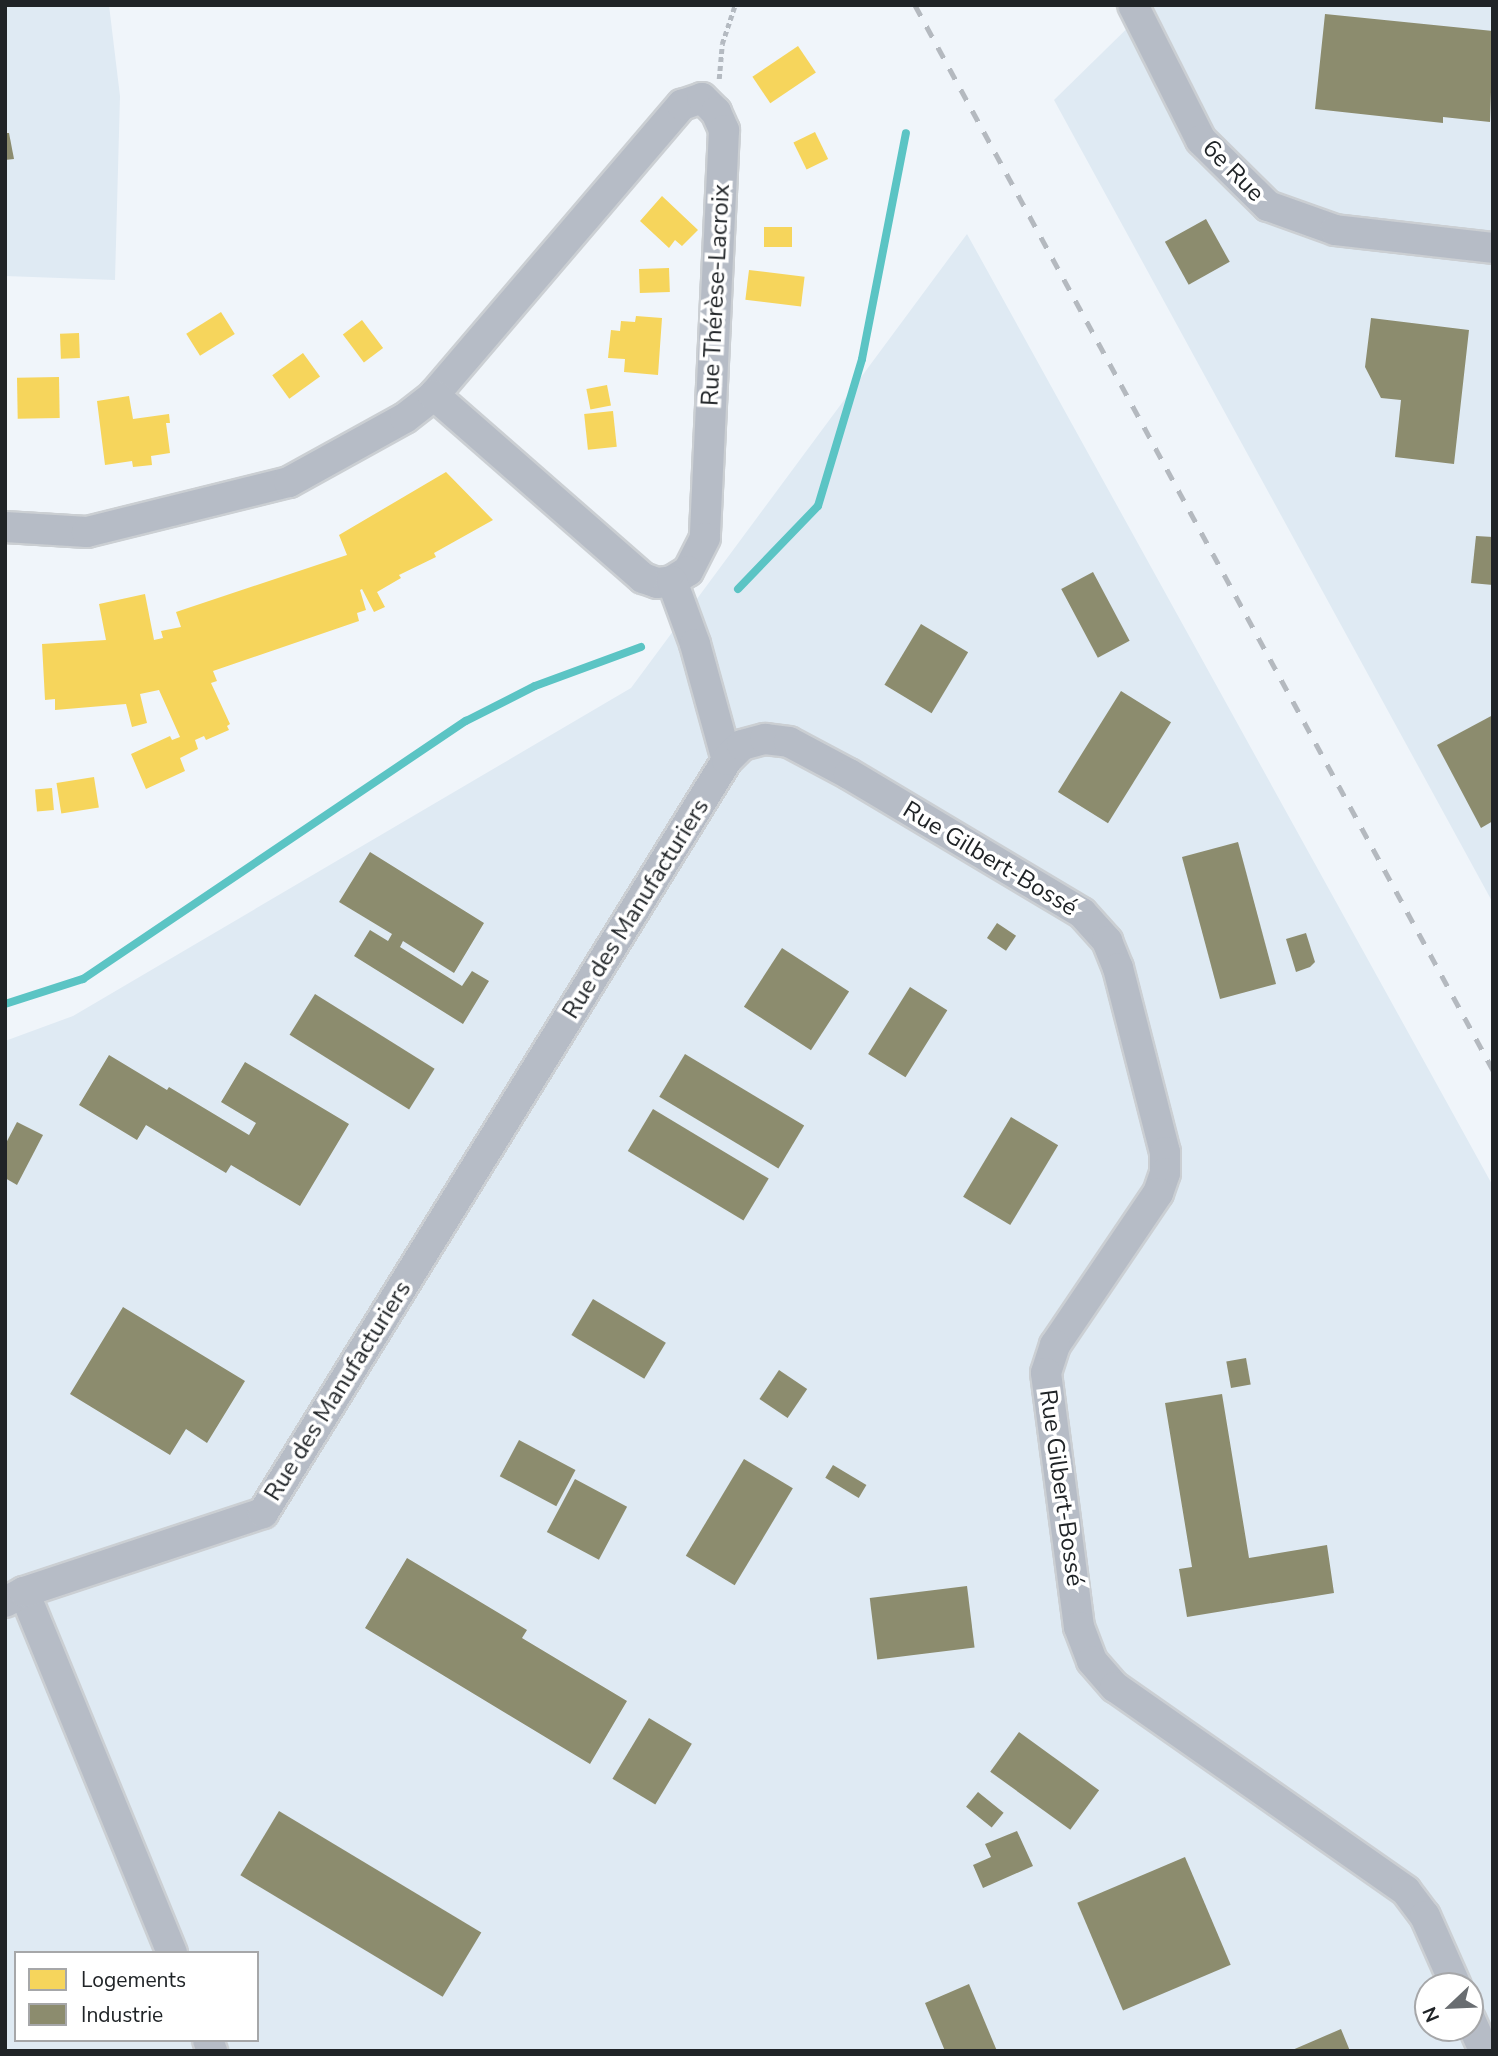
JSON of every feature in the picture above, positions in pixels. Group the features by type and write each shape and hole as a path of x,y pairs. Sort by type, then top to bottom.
{"street":[{"name":"6e Rue","path":"1133,5 1201,141 1268,206 1335,230 1493,248"},
{"path":"5,527 87,532 289,481 405,418 434,395 682,105 702,98 716,112"},
{"name":"Rue Thérèse-Lacroix","path":"672,581 688,571 705,538 724,130 716,112"},
{"path":"434,395 643,578 657,583 672,581 695,644 727,760"},
{"name":"Rue des Manufacturiers","path":"171,1951 15,1597 263,1513 727,760 742,746 765,739 789,742"},
{"name":"Rue Gilbert-Bossé","path":"789,742 1082,913 1107,941 1118,968 1165,1152 1165,1173 1158,1194 1055,1345 1045,1373 1079,1627 1092,1661 1115,1687 1406,1891 1425,1916 1449,1972"}],"path":[{"path":"716,112 722,44 735,5"}],"shaded area":[{"path":"5,5 109,5 120,96 115,280 5,276"},
{"path":"1151,5 1493,5 1493,903 1054,100"},
{"path":"967,234 1493,1186 1493,2051 5,2051 5,1041 73,1016 631,688"}],"building: Logements":[{"path":"798,46 816,73 770,103 752,77"},
{"path":"815,132 828,159 807,169 793,143"},
{"path":"662,196 698,230 682,246 675,240 669,248 640,221"},
{"path":"764,227 792,227 792,247 764,247"},
{"path":"669,268 670,292 640,293 639,269"},
{"path":"749,270 805,277 801,307 745,300"},
{"path":"221,312 235,334 200,356 186,334"},
{"path":"636,316 662,318 658,375 624,372 625,359 608,358 611,330 620,331 621,321 635,322"},
{"path":"362,320 383,348 364,362 343,334"},
{"path":"79,333 80,358 61,359 60,334"},
{"path":"303,353 320,376 289,399 272,375"},
{"path":"59,377 60,418 18,419 17,378"},
{"path":"607,385 611,406 590,410 586,389"},
{"path":"129,396 133,419 169,414 170,423 166,423 170,453 151,456 152,465 133,467 132,461 105,465 97,401"},
{"path":"613,411 617,447 588,450 584,414"},
{"path":"446,472 493,520 434,553 436,557 399,575 401,578 377,592 385,607 374,612 362,589 360,590 366,610 357,613 359,621 213,671 217,681 211,683 230,724 227,726 229,730 206,740 204,736 195,740 198,749 180,758 185,771 146,789 131,754 170,736 172,740 180,737 159,690 140,694 147,723 132,727 126,704 55,710 55,699 45,700 42,644 106,640 99,604 145,594 154,640 163,638 161,631 181,627 176,612 347,555 339,535"},
{"path":"94,777 99,808 61,814 56,783"},
{"path":"52,788 54,810 37,811 35,789"}],"building: Industrie":[{"path":"1325,14 1493,31 1490,122 1443,117 1443,123 1315,109"},
{"path":"5,133 9,133 14,159 5,160"},
{"path":"1206,219 1230,262 1189,285 1165,242"},
{"path":"1371,318 1469,330 1454,464 1395,457 1401,400 1381,398 1365,367"},
{"path":"1476,536 1493,537 1493,585 1471,583"},
{"path":"1093,572 1130,641 1098,658 1061,589"},
{"path":"921,624 968,652 932,713 884,685"},
{"path":"1121,691 1171,722 1108,823 1058,792"},
{"path":"1493,715 1493,821 1481,828 1437,745"},
{"path":"1238,842 1276,984 1220,999 1182,857"},
{"path":"370,852 484,923 454,973 403,941 400,947 462,986 472,971 489,981 463,1024 354,956 370,930 388,941 392,934 339,902"},
{"path":"997,923 1016,936 1006,951 987,938"},
{"path":"1306,933 1315,962 1296,972 1286,939"},
{"path":"782,948 849,992 811,1050 744,1007"},
{"path":"910,987 947,1010 905,1077 868,1054"},
{"path":"315,994 435,1069 409,1109 290,1035"},
{"path":"685,1054 804,1126 778,1168 659,1097"},
{"path":"109,1055 249,1135 256,1123 221,1102 245,1062 349,1124 300,1206 231,1165 226,1173 146,1125 137,1140 79,1105"},
{"path":"653,1109 769,1179 743,1221 628,1151"},
{"path":"1011,1117 1058,1145 1010,1225 963,1197"},
{"path":"17,1122 43,1135 17,1185 5,1178 5,1145"},
{"path":"593,1299 666,1343 644,1379 571,1335"},
{"path":"123,1307 245,1381 207,1443 186,1429 170,1455 70,1394"},
{"path":"1246,1358 1251,1385 1231,1388 1226,1361"},
{"path":"779,1370 807,1389 788,1418 759,1399"},
{"path":"1222,1394 1249,1558 1327,1545 1334,1593 1187,1617 1179,1569 1192,1567 1165,1403"},
{"path":"519,1440 576,1470 556,1506 500,1476"},
{"path":"744,1459 793,1488 735,1585 686,1556"},
{"path":"833,1465 866,1485 859,1498 825,1478"},
{"path":"575,1479 627,1507 599,1560 547,1532"},
{"path":"407,1558 527,1630 522,1638 627,1701 590,1764 365,1628"},
{"path":"967,1586 975,1648 877,1659 870,1598"},
{"path":"649,1718 692,1744 655,1805 612,1779"},
{"path":"1019,1732 1099,1790 1070,1830 990,1772"},
{"path":"978,1792 1004,1813 992,1828 966,1807"},
{"path":"279,1811 481,1933 443,1997 240,1875"},
{"path":"1017,1831 1033,1866 983,1888 973,1865 991,1857 985,1844"},
{"path":"1185,1857 1231,1965 1123,2010 1077,1903"},
{"path":"969,1984 997,2051 945,2051 925,2003"},
{"path":"1341,2029 1350,2051 1290,2051"}],"waterway":[{"path":"738,589 818,506 862,359 906,133"},
{"path":"5,1004 83,979 466,721 535,686 641,647"}],"railway":[{"path":"915,5 1493,1070"}]}
